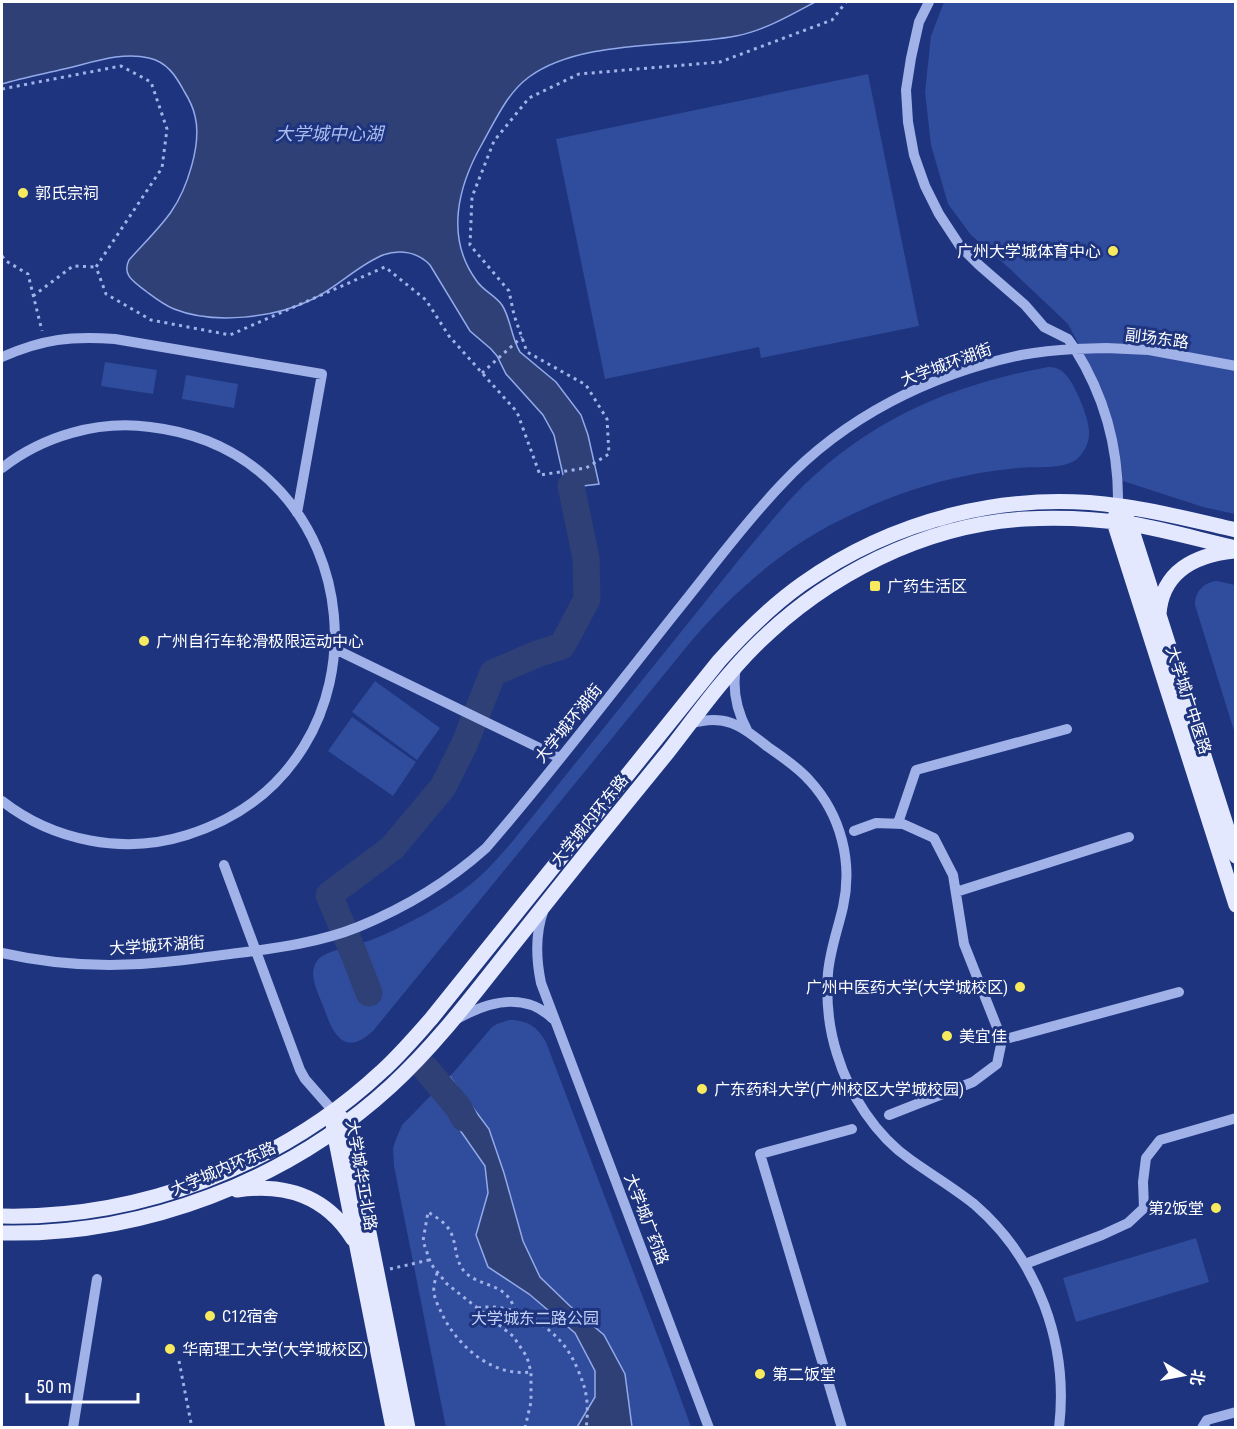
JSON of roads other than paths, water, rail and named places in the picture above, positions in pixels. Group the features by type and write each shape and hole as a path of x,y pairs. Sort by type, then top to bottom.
{"main road":[{"name":"大学城内环东路","path":"2,1216 55,1214 98,1209 169,1193 216,1176 264,1154 333,1111 380,1073 431,1019 719,661 742,636 801,585 861,548 943,516 1022,502 1118,505 1236,530"},
{"path":"1114,522 1118,505"},
{"name":"大学城广中医路","path":"1118,505 1130,524 1236,856"},
{"name":"大学城内环东路","path":"2,1233 56,1231 100,1226 173,1209 222,1192 281,1164 347,1122 391,1085 449,1024 690,724 754,648 775,627 811,598 859,569 899,550 948,533 1023,519 1130,524 1236,549"},
{"name":"大学城广中医路","path":"1114,522 1236,905"},
{"path":"1159,617 1160,605 1167,586 1182,568 1206,556 1236,549"},
{"name":"大学城华工北路","path":"333,1111 347,1122 408,1428"},
{"name":"大学城华工北路","path":"333,1111 334,1131 393,1428"},
{"path":"222,1192 262,1188 296,1193 326,1207 338,1218 356,1244"}],"street":[{"path":"929,2 919,22 906,90 908,122 914,155 925,186 939,214 960,246 979,266 1025,305 1044,327 1072,344 1091,377 1106,413 1117,461 1118,505"},
{"path":"2,357 44,342 79,338 114,339 322,374 297,513"},
{"name":"副场东路","path":"1072,344 1149,350 1236,366"},
{"name":"大学城环湖街","path":"2,953 49,961 129,964 255,951 327,937 357,927 439,886 486,848 748,523 781,484 828,443 891,401 937,380 964,370 1072,344"},
{"path":"2,468 42,444 98,427 138,425 159,428 194,436 215,444 253,467 271,482 289,501 315,543 328,576 334,607 335,649 331,679 324,705 297,756 280,777 257,798 235,814 215,824 182,837 160,841 133,844 106,843 76,837 46,827 22,815 2,801"},
{"path":"335,649 560,758"},
{"path":"736,668 735,692 740,714 748,730"},
{"path":"690,724 704,720 718,720 734,723 748,730 809,779 828,806 842,838 847,873 846,890 828,973 828,994 837,1053 857,1099 875,1125 910,1160 980,1210 1000,1231 1024,1264 1047,1310 1056,1346 1061,1392 1059,1428"},
{"path":"898,824 916,770 1067,729"},
{"path":"854,831 876,823 903,824 934,838 953,875 964,944 1002,1040 997,1064 973,1082 889,1115"},
{"path":"956,892 1129,837"},
{"path":"224,865 300,1070 333,1111"},
{"name":"大学城广药路","path":"546,903 539,926 537,959 542,983 709,1428"},
{"path":"1002,1040 1179,992"},
{"path":"449,1024 481,1007 504,1002 531,1005 556,1021"},
{"path":"1024,1264 1128,1223 1144,1208 1143,1182 1146,1158 1160,1140 1236,1118"},
{"path":"842,1428 760,1154 852,1129"},
{"path":"73,1428 97,1279"},
{"path":"1202,1428 1207,1420 1236,1412"}],"water":[{"name":"大学城中心湖","path":"2,2 815,2 777,22 746,34 711,40 601,50 574,56 550,65 529,77 514,91 474,160 461,194 458,212 460,247 466,264 476,280 502,305 520,352 556,382 581,415 599,484 566,488 554,435 543,415 506,374 491,349 470,331 430,265 420,257 402,252 383,255 298,306 263,315 244,317 207,317 174,309 134,282 128,275 129,260 171,212 192,166 197,127 191,103 178,80 166,66 155,60 138,56 106,59 2,84"},
{"path":"450,1077 489,1129 523,1241 540,1277 604,1335 625,1374 632,1427 577,1427 595,1397 595,1371 575,1333 529,1294 488,1267 476,1235 488,1193 485,1166 437,1097"}],"waterway":[{"path":"369,993 329,895 392,848 443,787 464,745 493,673 562,646 587,599 586,558 571,486"},
{"path":"426,1069 458,1107 464,1118"}],"place":[{"name":"郭氏宗祠","path":"23,193"},
{"name":"广州大学城体育中心","path":"1113,251"},
{"name":"广药生活区","path":"875,586"},
{"name":"广州自行车轮滑极限运动中心","path":"144,641"},
{"name":"广州中医药大学(大学城校区)","path":"1020,987"},
{"name":"美宜佳","path":"947,1036"},
{"name":"广东药科大学(广州校区大学城校园)","path":"702,1089"},
{"name":"第2饭堂","path":"1216,1208"},
{"name":"C12宿舍","path":"210,1316"},
{"name":"华南理工大学(大学城校区)","path":"170,1349"},
{"name":"第二饭堂","path":"760,1374"}],"park label":[{"name":"大学城东二路公园","path":"535,1318"}]}
